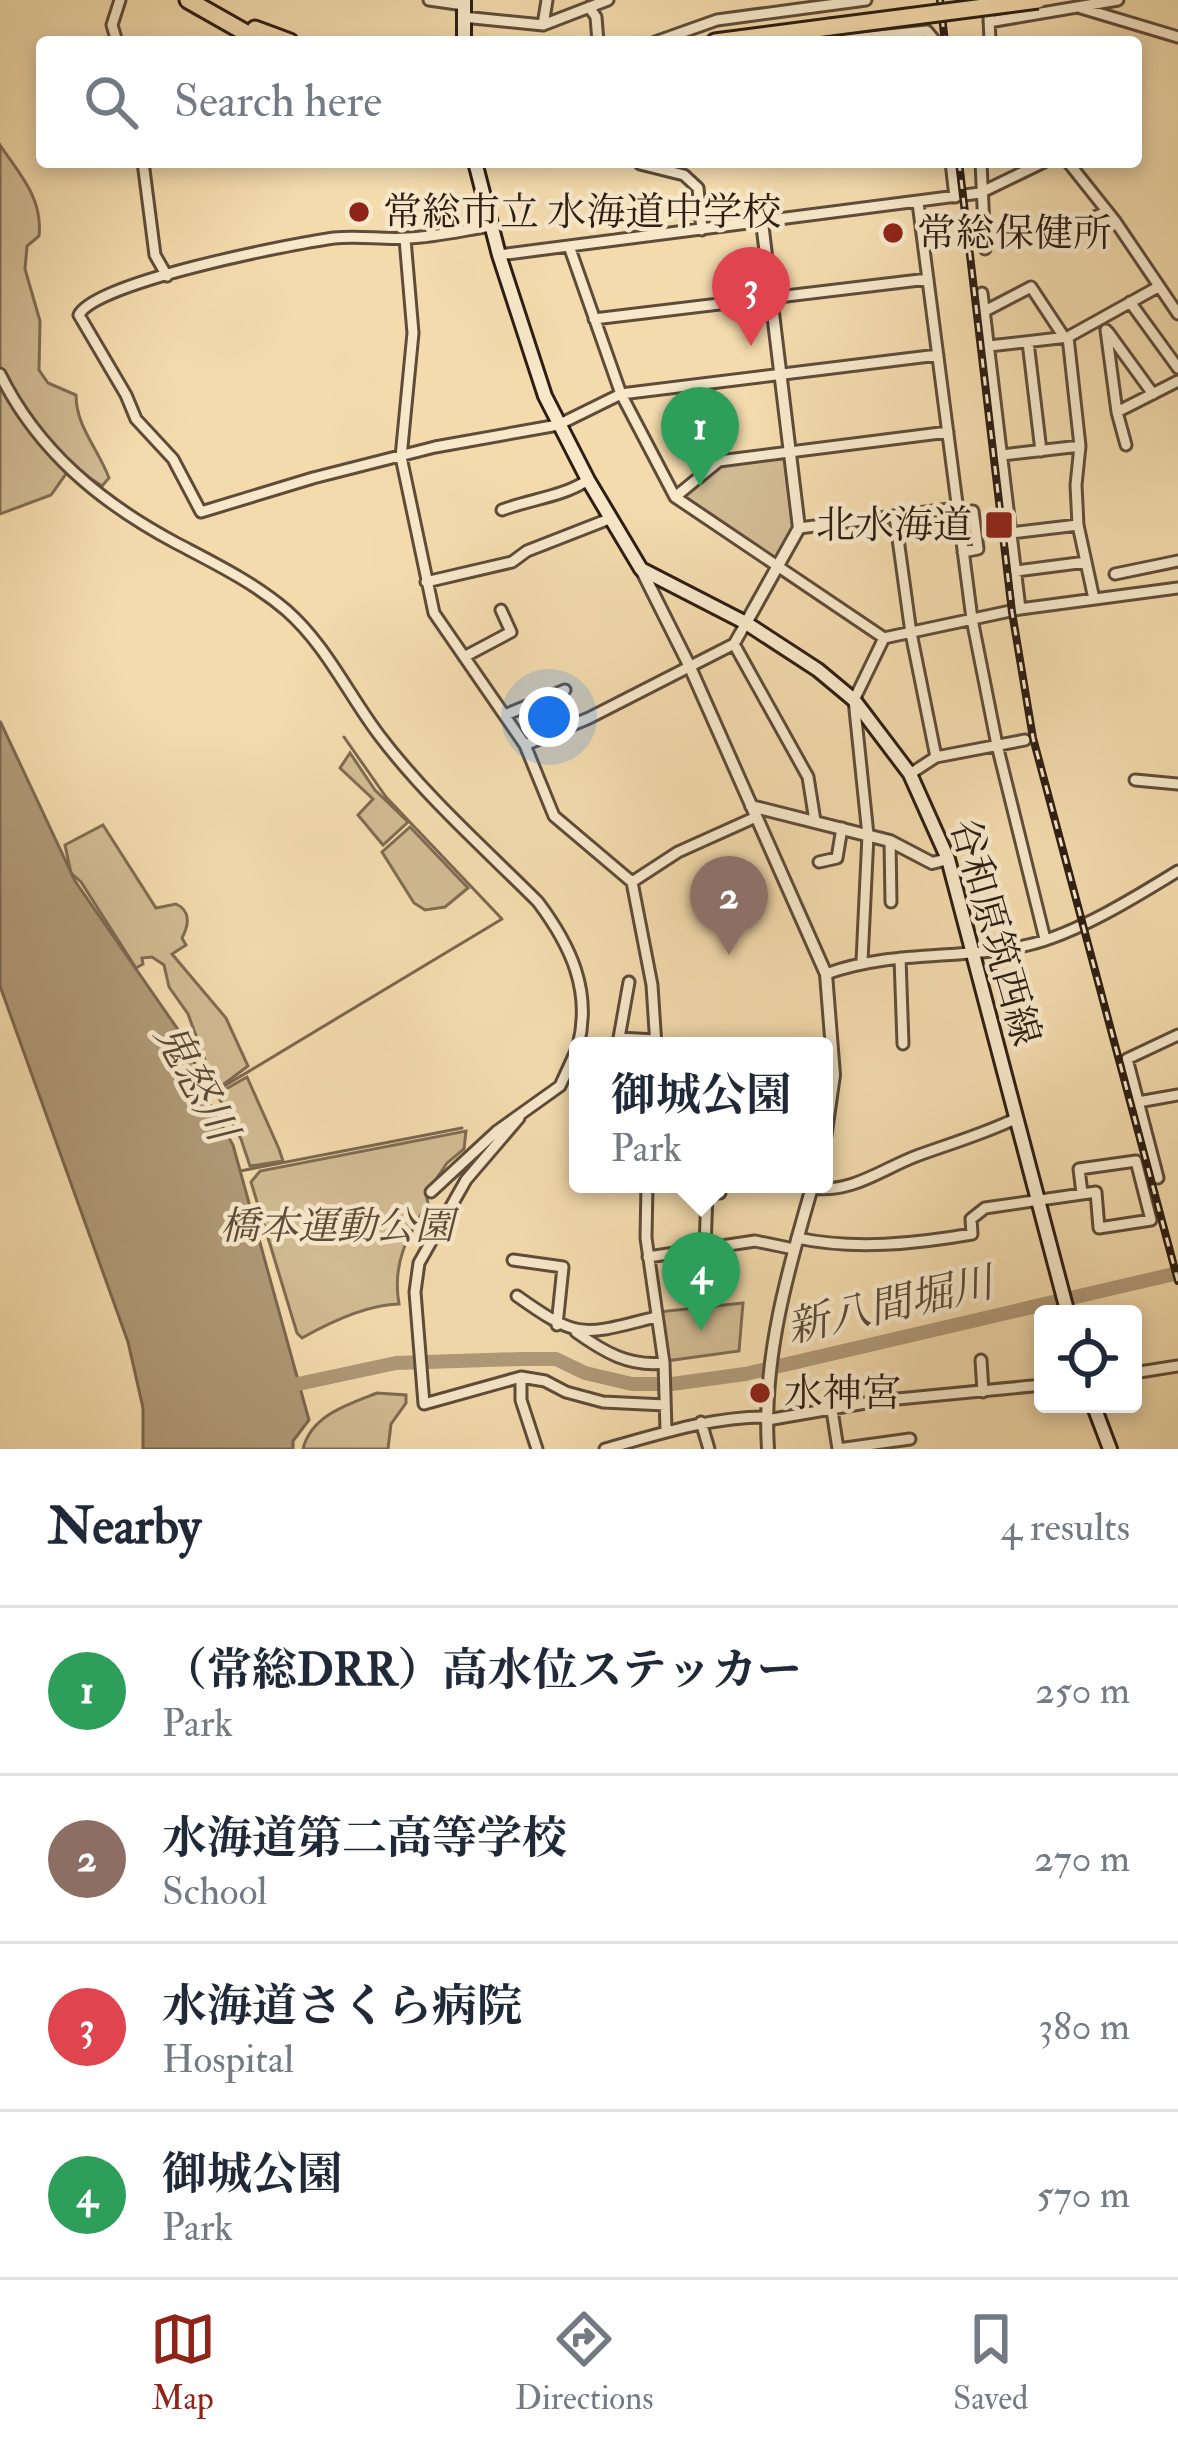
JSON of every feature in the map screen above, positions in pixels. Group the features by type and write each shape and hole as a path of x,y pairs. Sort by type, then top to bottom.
{"highway":[{"path":"188,0 251,36"},
{"path":"825,34 1038,0"},
{"path":"212,15 273,36"}],"main road":[{"path":"476,168 499,255 558,425 641,569"},
{"name":"谷和原筑西線","path":"641,569 800,657 854,700 910,774 948,859 1065,1305"},
{"path":"1096,1413 1110,1449"}],"street":[{"path":"115,36 112,25 120,0"},
{"path":"429,0 543,25 608,0"},
{"path":"543,25 547,0"},
{"path":"672,36 717,20 866,0"},
{"path":"893,0 898,32"},
{"path":"990,36 991,0"},
{"path":"989,22 1118,0"},
{"path":"589,7 596,17 598,36"},
{"path":"1081,8 1178,38"},
{"path":"825,34 927,31 931,36"},
{"path":"144,168 154,255 166,276"},
{"path":"656,168 684,175 698,188 702,230"},
{"path":"952,168 955,197"},
{"path":"981,168 985,249"},
{"path":"499,255 980,194 1032,168"},
{"path":"1073,168 1178,314"},
{"path":"918,203 972,619 997,745 1046,939"},
{"path":"1048,241 1107,211"},
{"path":"525,745 734,644 799,528 762,222"},
{"path":"491,226 404,239 335,238 252,252 99,297 82,307 79,315 136,419 169,453 202,512 483,436 558,425 621,394 938,355"},
{"path":"404,239 413,333 401,457 434,613 525,745 554,816 632,882 652,985 656,1037"},
{"path":"569,246 621,394 675,497 884,638 1020,609 1178,588"},
{"path":"594,320 928,279"},
{"path":"985,311 1031,287 1066,337 1080,446 1078,525 1094,599"},
{"path":"989,346 1066,337 1158,287"},
{"path":"982,293 1020,609"},
{"path":"1130,302 1178,368"},
{"path":"1098,318 1153,394"},
{"path":"1106,330 1126,445"},
{"path":"1028,342 1041,451"},
{"path":"0,374 26,424 79,479 175,542 243,579 310,634 411,774 553,922 573,958 583,991 579,1037"},
{"path":"1117,412 1178,381"},
{"path":"675,497 719,461 948,432"},
{"path":"1002,455 1080,446"},
{"path":"502,510 535,498 567,494 588,480"},
{"path":"799,528 958,510"},
{"path":"895,517 911,633 936,757"},
{"path":"426,582 512,562 527,551 610,518"},
{"path":"1011,533 1078,525"},
{"path":"1115,574 1178,561"},
{"path":"1016,571 1086,562"},
{"path":"641,569 689,665 826,974 828,1037"},
{"path":"464,657 511,632 501,610"},
{"path":"862,961 868,835 854,700 884,638"},
{"path":"734,644 808,777 815,821"},
{"path":"505,715 565,691"},
{"path":"910,774 936,757 1025,740"},
{"path":"1135,779 1178,784"},
{"path":"632,882 754,811 868,835 932,862 948,859"},
{"path":"819,862 837,858 842,828"},
{"path":"890,842 891,902"},
{"path":"826,974 862,961 974,952 1046,939 1178,871"},
{"path":"901,958 903,1044"},
{"path":"619,1037 629,982"},
{"path":"1158,1178 1126,1059 1178,1035"},
{"path":"431,1192 497,1131 560,1086 569,1066"},
{"path":"1138,1102 1178,1095"},
{"path":"519,1118 466,1180 427,1245 416,1278 424,1404 521,1377 603,1402 665,1404"},
{"path":"833,1189 858,1183 1017,1118"},
{"path":"648,1257 755,1241 844,1245 941,1240 972,1234 971,1219 986,1208 1082,1193 1096,1192 1099,1228 1151,1220 1136,1161 1079,1169 1082,1193"},
{"path":"647,1193 648,1257 664,1364 666,1430"},
{"path":"705,1249 707,1193"},
{"path":"768,1449 774,1346 811,1193"},
{"path":"513,1260 562,1267 556,1325"},
{"path":"517,1297 556,1325 620,1359 664,1364"},
{"path":"576,1332 656,1317"},
{"path":"981,1360 983,1392"},
{"path":"1142,1372 1178,1366"},
{"path":"521,1377 521,1400 537,1449"},
{"path":"605,1449 701,1422 767,1419 877,1401 1034,1386"},
{"path":"832,1410 838,1449 910,1439"},
{"path":"701,1422 709,1449"}],"green space":[{"path":"0,145 37,210 39,236 27,246 25,269 40,321 39,370 48,383 76,395 84,427 109,478 102,486 81,472 66,474 51,495 0,514"},
{"path":"787,456 796,527 776,561 683,498 719,464"},
{"path":"350,753 375,790 408,822 383,845 358,815 373,799 340,768"},
{"path":"103,825 156,908 176,904 186,914 182,938 186,945 172,954 226,1018 248,1066 216,1090 188,1014 169,987 164,965 152,957 142,958 143,964 136,968 71,873 65,845"},
{"path":"410,827 468,888 445,907 425,910 414,903 382,852"},
{"path":"247,1077 283,1161 250,1166 217,1094"},
{"name":"橋本運動公園","path":"466,1131 464,1149 447,1163 426,1194 428,1203 403,1251 399,1304 349,1315 302,1338 251,1182 260,1171"},
{"path":"743,1303 739,1351 666,1361 658,1312"},
{"path":"377,1393 406,1395 406,1403 391,1424 388,1449 303,1449 323,1419"}],"water":[{"name":"鬼怒川","path":"0,721 75,881 188,1044 206,1097 233,1145 309,1420 293,1441 293,1449 143,1449 143,1408 128,1342 0,986"}],"waterway":[{"name":"鬼怒川","path":"206,1097 502,919 386,797 344,737"},
{"path":"240,1171 462,1128"},
{"name":"新八間堀川","path":"284,1387 396,1363 521,1359 556,1359 585,1373 632,1384 672,1384 745,1374 1178,1273"}],"railway":[{"path":"940,0 944,36"},
{"path":"960,168 1012,612 1033,738 1178,1281"}],"place":[{"name":"常総市立 水海道中学校","path":"359,212"},
{"name":"常総保健所","path":"893,233"},
{"name":"水海道さくら病院","path":"751,346"},
{"name":"（常総DRR）高水位ステッカー","path":"700,486"},
{"name":"北水海道","path":"999,525"},
{"name":"水海道第二高等学校","path":"729,955"},
{"name":"御城公園","path":"701,1331"},
{"name":"水神宮","path":"760,1393"}]}
